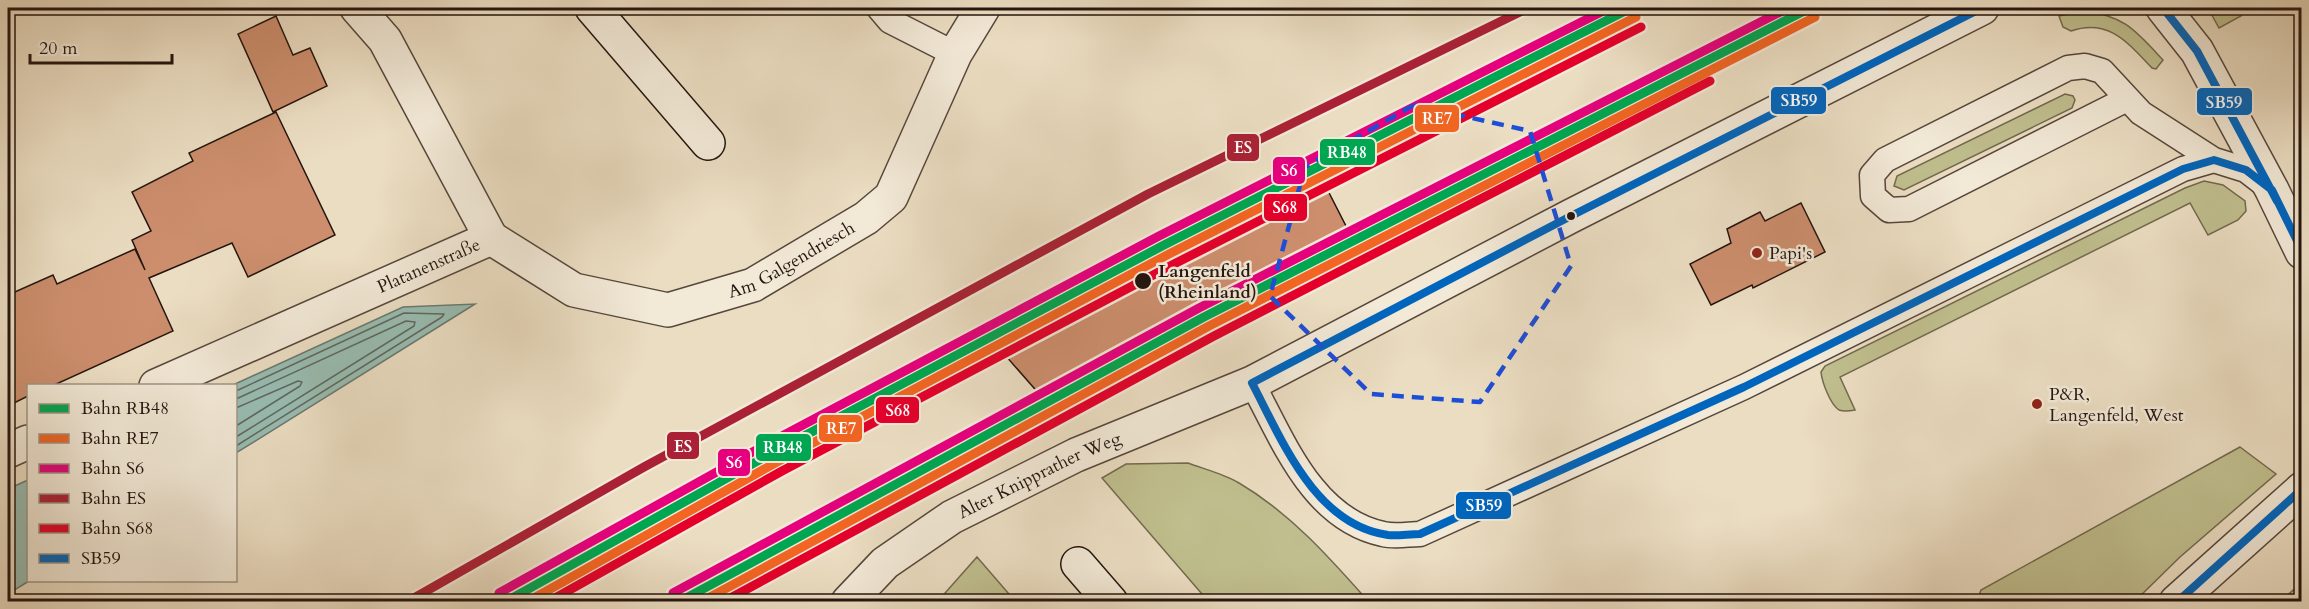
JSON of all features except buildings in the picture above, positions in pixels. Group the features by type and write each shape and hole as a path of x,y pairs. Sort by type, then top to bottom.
{"street":[{"name":"Platanenstraße","path":"160,384 491,237 385,40 357,8"},
{"path":"592,8 708,143"},
{"name":"Am Galgendriesch","path":"491,237 574,290 668,310 753,285 866,218 891,197 956,54 983,8"},
{"name":"Alter Knipprather Weg","path":"848,602 885,563 952,517 1076,455 1252,383 1571,216 1982,8"},
{"path":"2163,8 2197,51 2272,190 2301,252"},
{"path":"8,451 27,442"},
{"path":"2176,602 2301,489"},
{"path":"1078,564 1111,602"}],"lane":[{"path":"879,8 890,21 956,54"},
{"path":"2127,99 1909,208 1889,210 1874,196 1872,175 1885,160 2068,68 2085,66 2102,71 2141,113 2214,160 2246,170 2272,190"},
{"path":"1252,383 1305,479 1340,516 1384,535 1420,534 1744,387 2183,169 2214,160"}],"highlighted area":[{"path":"1414,105 1530,131 1571,266 1480,402 1371,394 1270,296 1305,167"}],"shaded area":[{"path":"2208,8 2237,8 2241,16 2219,28"},
{"path":"2083,11 2109,16 2128,26 2163,60 2156,69 2152,68 2126,42 2107,30 2084,28 2071,31 2063,27 2059,16"},
{"path":"2065,94 2073,96 2075,100 2072,108 1904,190 1894,186 1897,176"},
{"path":"2204,181 2223,185 2245,201 2246,211 2238,220 2208,235 2190,203 1840,377 1855,410 1841,411 1833,403 1821,372 1825,366 2185,188"},
{"path":"2240,447 2276,474 2180,557 2135,601 1977,601 1981,590"},
{"path":"1188,463 1233,480 1275,508 1323,552 1368,601 1208,601 1102,478 1126,464"},
{"path":"977,557 1015,601 938,601"},
{"path":"2301,583 2301,601 2281,601"}],"water":[{"path":"475,304 237,452 237,384 235,384 403,307"},
{"path":"27,480 27,582 8,594 8,489"}],"rail line":[{"name":"ES","path":"407,602 644,467 1148,194 1528,8"},
{"name":"S6","path":"499,593 767,444 1159,236 1609,8"},
{"name":"RB48","path":"505,602 772,453 1164,245 1631,8"},
{"name":"S6","path":"673,593 1199,308 1788,8"},
{"name":"RB48","path":"679,602 1204,317 1810,8"},
{"name":"RE7","path":"527,602 777,462 1169,254 1636,17"},
{"name":"RE7","path":"701,602 1209,326 1815,17"},
{"name":"S68","path":"548,602 782,471 1174,264 1641,27"},
{"name":"S68","path":"723,602 1214,336 1710,81"}],"transit line":[{"name":"SB59","path":"1252,383 1571,216 1982,8"},
{"name":"SB59","path":"2163,8 2197,51 2277,201"},
{"name":"SB59","path":"1252,383 1289,454 1321,498 1340,515 1362,528 1388,535 1420,534 1744,387 2183,169 2214,160 2246,170 2272,190 2302,251"},
{"name":"SB59","path":"2177,602 2302,489"}],"place":[{"name":"Papi's","path":"1757,253"},
{"name":"Langenfeld (Rheinland)","path":"1143,281"},
{"name":"P&R, Langenfeld, West","path":"2037,404"}]}
